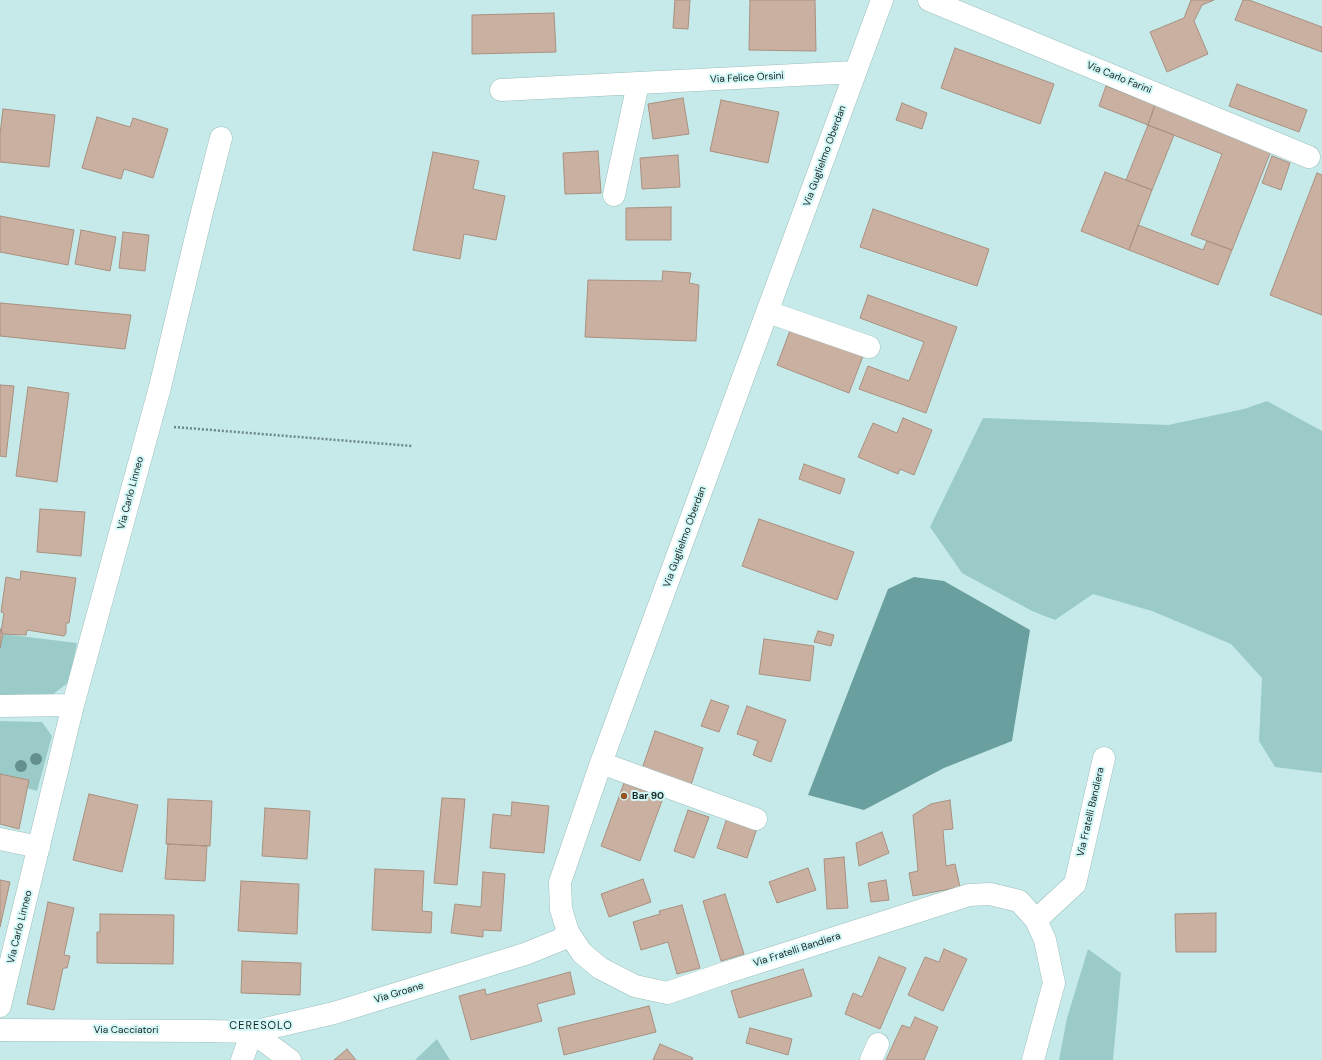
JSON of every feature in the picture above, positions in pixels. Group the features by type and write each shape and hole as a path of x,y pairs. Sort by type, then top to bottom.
{"street":[{"name":"Via Guglielmo Oberdan","path":"568,932 561,909 560,882 601,763 882,0"},
{"name":"Via Carlo Farini","path":"929,0 1309,157"},
{"name":"Via Felice Orsini","path":"501,90 855,72"},
{"path":"614,195 638,84"},
{"name":"Via Carlo Linneo","path":"0,1006 40,847 73,705 160,387 221,138"},
{"path":"768,312 869,347"},
{"path":"0,706 73,705"},
{"name":"Via Fratelli Bandiera","path":"1036,920 1075,884 1104,758"},
{"path":"601,763 756,819"},
{"path":"0,839 40,847"},
{"name":"Via Fratelli Bandiera","path":"568,932 582,953 600,968 635,986 667,993 969,895 990,894 1019,901 1036,920 1045,940 1054,983 1033,1060"},
{"name":"Via Groane","path":"252,1032 334,1013 525,954 560,940 568,932"},
{"name":"Via Cacciatori","path":"0,1030 252,1032"},
{"path":"242,1060 252,1032 290,1060"}],"path":[{"path":"150,424 412,446"}],"shaded area":[{"path":"1267,401 1322,431 1322,773 1275,767 1259,741 1262,678 1231,644 1152,611 1093,594 1055,620 1032,611 962,573 930,527 983,418 1168,425 1244,409"},
{"path":"914,577 944,581 1030,630 1012,741 944,768 864,810 808,795 888,589"},
{"path":"3,634 77,643 69,682 47,699 0,698 0,648"},
{"path":"0,721 42,722 52,736 37,791 27,788 29,780 0,774"},
{"path":"1088,949 1121,973 1113,1060 1059,1060 1067,1018"},
{"path":"437,1039 450,1060 415,1060"}],"building":[{"path":"675,0 690,0 688,29 673,28"},
{"path":"750,0 815,0 816,51 749,50"},
{"path":"1191,0 1214,0 1202,5 1194,21 1208,54 1167,72 1150,32 1184,18"},
{"path":"1243,0 1249,0 1322,27 1322,52 1235,20"},
{"path":"554,13 556,52 472,54 472,15"},
{"path":"955,48 1054,84 1040,124 941,88"},
{"path":"1237,84 1307,110 1299,132 1229,106"},
{"path":"1106,86 1155,105 1148,125 1099,106"},
{"path":"683,98 689,134 653,139 648,104"},
{"path":"721,100 779,112 768,163 710,151"},
{"path":"902,103 927,113 922,129 896,120"},
{"path":"1155,105 1271,151 1232,250 1191,235 1222,154 1148,125"},
{"path":"3,109 55,115 49,167 0,162 0,134"},
{"path":"97,117 130,127 133,118 168,129 153,178 124,169 121,179 82,168"},
{"path":"1148,125 1174,135 1152,190 1126,180"},
{"path":"598,151 601,193 565,194 563,153"},
{"path":"433,152 479,161 473,189 505,196 496,240 464,234 460,259 413,250"},
{"path":"678,155 680,187 642,189 640,158"},
{"path":"1272,156 1290,163 1281,190 1262,183"},
{"path":"1105,172 1152,190 1129,250 1081,231"},
{"path":"1317,173 1322,175 1322,315 1270,295"},
{"path":"671,207 671,240 626,240 626,208"},
{"path":"873,209 989,249 977,286 860,247"},
{"path":"0,216 74,230 68,265 0,252"},
{"path":"1138,225 1203,250 1207,241 1232,250 1218,285 1129,250"},
{"path":"81,230 116,237 110,271 75,264"},
{"path":"123,232 149,235 145,271 119,268"},
{"path":"663,271 691,273 689,283 699,285 696,341 585,337 588,280 662,281"},
{"path":"868,295 957,327 926,413 859,389 868,366 909,381 924,342 860,318"},
{"path":"0,303 131,315 125,349 0,336"},
{"path":"791,328 863,356 849,393 777,365"},
{"path":"0,385 14,386 6,457 0,456"},
{"path":"28,387 69,393 57,482 16,476"},
{"path":"903,418 932,430 914,475 900,469 898,474 858,457 873,423 897,433"},
{"path":"804,464 845,479 840,494 799,479"},
{"path":"40,509 85,512 81,556 37,552"},
{"path":"759,519 854,552 837,600 742,566"},
{"path":"21,571 76,578 69,623 66,623 66,633 64,636 27,630 26,635 3,634 1,632 4,613 1,612 6,577 20,580"},
{"path":"0,629 3,634 0,648"},
{"path":"818,631 834,635 831,646 814,642"},
{"path":"764,639 814,646 810,681 759,674"},
{"path":"711,700 729,706 719,732 701,726"},
{"path":"747,706 786,720 771,762 753,755 758,741 737,734"},
{"path":"655,731 703,748 691,785 642,769"},
{"path":"0,774 29,780 19,829 0,824"},
{"path":"624,783 663,798 640,861 601,846"},
{"path":"89,794 138,805 122,872 73,860"},
{"path":"442,798 465,799 457,885 434,883"},
{"path":"168,799 212,801 210,846 166,844"},
{"path":"950,800 953,829 943,830 946,866 955,864 960,887 913,896 909,873 918,871 913,815 931,804"},
{"path":"512,802 549,806 544,853 490,848 493,814 511,816"},
{"path":"265,808 310,811 307,859 262,856"},
{"path":"688,810 709,817 694,858 674,851"},
{"path":"727,818 757,828 747,858 717,848"},
{"path":"882,832 889,853 859,866 856,843"},
{"path":"168,844 207,846 205,881 165,879"},
{"path":"844,857 848,908 827,909 824,859"},
{"path":"808,868 816,890 777,903 769,882"},
{"path":"375,869 424,871 422,911 432,912 431,933 372,930"},
{"path":"483,872 505,874 501,931 483,930 483,937 451,933 455,904 481,907"},
{"path":"643,879 651,902 609,917 601,894"},
{"path":"0,880 10,882 0,927"},
{"path":"886,880 889,900 871,902 868,883"},
{"path":"241,881 299,884 297,934 238,931"},
{"path":"725,894 744,954 721,961 703,901"},
{"path":"48,902 74,908 64,955 70,956 67,968 63,968 54,1010 27,1004"},
{"path":"682,905 700,968 677,974 668,942 641,950 633,922 660,914 659,911"},
{"path":"1216,913 1216,952 1176,952 1175,914"},
{"path":"100,914 174,915 173,964 97,963 97,932 100,932"},
{"path":"944,949 967,959 943,1011 908,995 925,957 939,962"},
{"path":"879,957 906,968 880,1029 845,1014 853,993 862,997"},
{"path":"242,961 301,963 300,995 241,993"},
{"path":"803,969 812,996 739,1018 731,991"},
{"path":"570,972 575,994 537,1004 542,1021 471,1040 459,996 485,989 486,995"},
{"path":"649,1006 656,1032 564,1055 558,1028"},
{"path":"915,1017 938,1027 924,1060 886,1060 902,1025 910,1028"},
{"path":"750,1028 792,1039 788,1055 746,1043"},
{"path":"660,1044 693,1058 692,1060 653,1060"},
{"path":"347,1049 356,1060 334,1060"}],"place":[{"name":"Bar 90","path":"624,796"}],"district":[{"name":"CERESOLO","path":"261,1026"}]}
